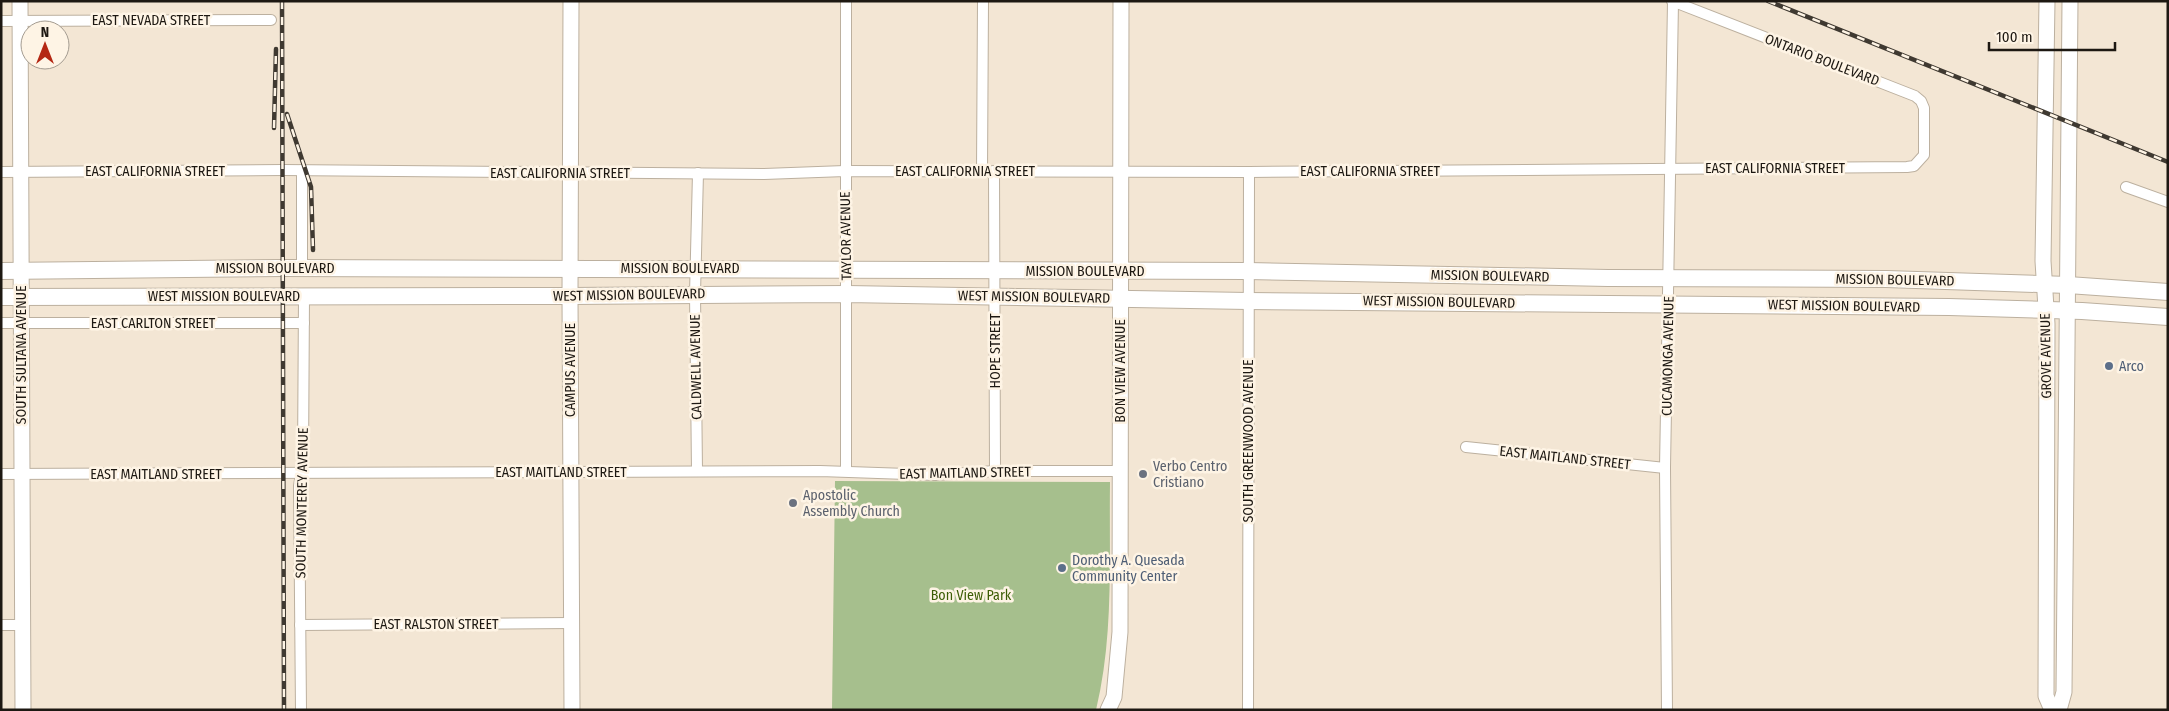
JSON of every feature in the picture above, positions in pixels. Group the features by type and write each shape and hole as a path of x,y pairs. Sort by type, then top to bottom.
{"main road":[{"name":"MISSION BOULEVARD","path":"1,271 302,268 995,271 1248,270 1670,278 1886,279 2068,285 2168,292"},
{"name":"WEST MISSION BOULEVARD","path":"1,296 847,294 2066,311"},
{"path":"2066,311 2168,317"}],"street":[{"name":"SOUTH SULTANA AVENUE","path":"20,1 20,20"},
{"name":"CAMPUS AVENUE","path":"571,1 572,710"},
{"name":"TAYLOR AVENUE","path":"846,1 846,471"},
{"path":"982,171 983,1"},
{"name":"BON VIEW AVENUE","path":"1108,710 1114,697 1120,632 1121,1"},
{"name":"GROVE AVENUE","path":"2047,1 2043,261 2046,310 2046,696 2052,710"},
{"name":"GROVE AVENUE","path":"2059,710 2064,692 2068,427 2066,311 2068,285 2070,1"},
{"name":"ONTARIO BOULEVARD","path":"1673,2 1915,96 1921,101 1924,108 1924,155"},
{"name":"CUCAMONGA AVENUE","path":"1667,710 1665,468 1670,278 1673,2"},
{"name":"EAST NEVADA STREET","path":"70,21 271,20"},
{"name":"EAST NEVADA STREET","path":"1,21 20,21"},
{"name":"SOUTH SULTANA AVENUE","path":"20,70 23,710"},
{"name":"EAST CALIFORNIA STREET","path":"1,172 302,170 570,174 764,174 845,171 1249,172 1907,167 1914,166 1924,155"},
{"path":"302,170 302,268"},
{"name":"HOPE STREET","path":"994,171 996,296 995,471"},
{"name":"SOUTH GREENWOOD AVENUE","path":"1248,710 1249,172"},
{"name":"CALDWELL AVENUE","path":"696,472 695,294 698,174"},
{"path":"2126,186 2168,202"},
{"name":"SOUTH MONTEREY AVENUE","path":"301,710 299,486 303,460 304,296"},
{"name":"EAST CARLTON STREET","path":"1,323 304,323"},
{"name":"EAST MAITLAND STREET","path":"1466,447 1665,468"},
{"name":"EAST MAITLAND STREET","path":"1,474 846,471 894,475 936,475 995,471 1120,471"},
{"name":"EAST RALSTON STREET","path":"300,625 571,623"},
{"path":"1,625 23,625"}],"green space":[{"name":"Bon View Park","path":"835,481 1110,482 1108,625 1106,654 1096,710 832,710"}],"railway":[{"path":"282,1 284,710"},
{"path":"1768,1 2168,162"},
{"path":"274,128 276,49"},
{"path":"287,114 311,187 313,250"}],"place":[{"name":"Arco","path":"2109,366"},
{"name":"Verbo Centro Cristiano","path":"1143,474"},
{"name":"Apostolic Assembly Church","path":"793,503"},
{"name":"Dorothy A. Quesada Community Center","path":"1062,568"}]}
